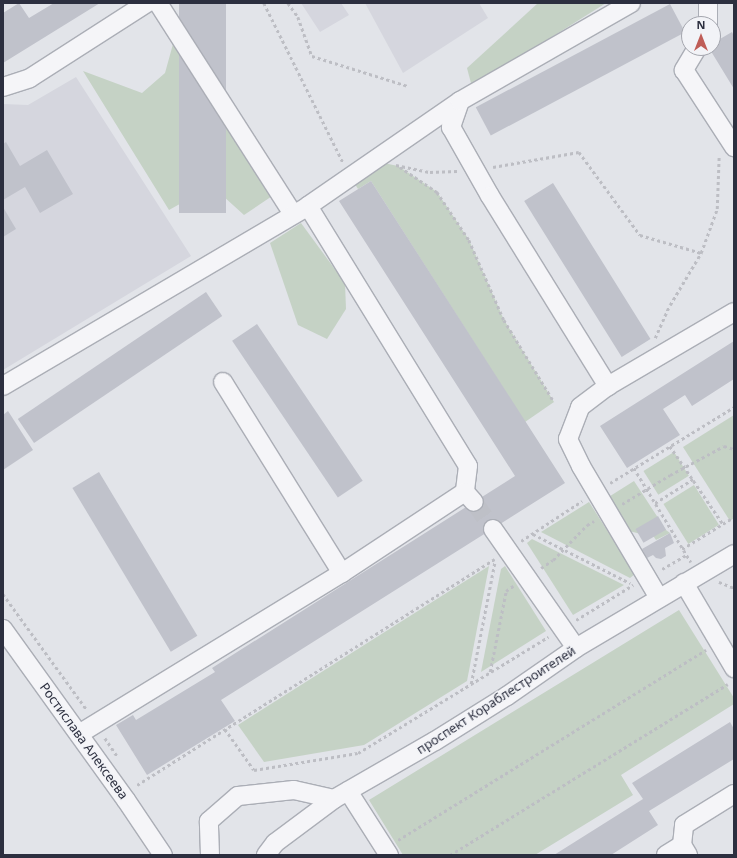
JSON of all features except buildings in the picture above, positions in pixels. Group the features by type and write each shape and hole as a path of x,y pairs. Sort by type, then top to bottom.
{"street":[{"path":"3,87 30,78 147,3"},
{"path":"79,734 342,573 470,497 468,466 300,210 158,3"},
{"path":"3,386 300,210 460,101 631,3"},
{"path":"708,3 708,16"},
{"path":"692,56 684,70 734,147"},
{"path":"460,101 451,127 475,170 608,386"},
{"path":"659,598 568,439 580,407 608,386 734,312"},
{"path":"224,382 342,573"},
{"path":"493,529 576,648"},
{"name":"проспект Кораблестроителей","path":"266,855 275,843 341,795 448,733 507,696 576,648 691,578 734,554"},
{"path":"691,578 719,642 734,668"},
{"name":"Ростислава Алексеева","path":"3,629 79,734 163,855"},
{"path":"210,855 209,821 238,796 294,790 341,795 387,852"},
{"path":"666,855 685,850 684,825 734,794"}],"path":[{"path":"264,3 350,176"},
{"path":"288,3 298,17 312,56 408,86"},
{"path":"643,366 670,305 701,253 717,209 720,126"},
{"path":"374,161 430,172 475,170 579,152 640,235 701,253"},
{"path":"398,166 436,192 469,240 504,320 554,402"},
{"path":"690,434 734,407"},
{"path":"670,446 723,524"},
{"path":"225,729 254,770 358,753 490,672 506,591 553,560 587,525 684,467 724,446 734,449"},
{"path":"634,468 686,555 691,578 734,588"},
{"path":"655,503 693,479"},
{"path":"682,549 734,517"},
{"path":"532,533 634,585 686,555"},
{"path":"137,785 495,558 471,684"},
{"path":"3,594 96,724"},
{"path":"387,852 719,642"},
{"path":"450,855 734,680"}],"shaded area":[{"path":"301,3 341,3 349,15 320,32"},
{"path":"365,3 479,3 488,18 403,73"},
{"path":"76,77 191,256 3,370 3,104 28,105"}],"green space":[{"path":"538,3 606,3 472,87 467,68"},
{"path":"175,11 284,188 244,215 212,186 169,210 83,71 142,93 165,73 173,44"},
{"path":"374,161 398,166 437,192 469,240 504,320 554,402 525,422 371,181 358,189 350,176"},
{"path":"301,223 345,283 346,309 327,339 298,325 270,243"},
{"path":"734,415 734,518 730,521 683,447"},
{"path":"674,452 689,476 658,495 643,471"},
{"path":"634,481 666,530 670,533 656,540 652,534 649,536 629,531 607,498"},
{"path":"694,485 719,525 688,544 663,504"},
{"path":"589,502 635,574 630,578 541,532"},
{"path":"532,539 624,585 573,615 527,543"},
{"path":"489,566 467,681 364,745 264,762 238,725"},
{"path":"505,566 546,631 481,672 501,569"},
{"path":"679,610 734,698 734,704 621,775 633,795 535,855 403,855 369,800"}],"tunnel":[{"path":"474,502 493,529"}]}
